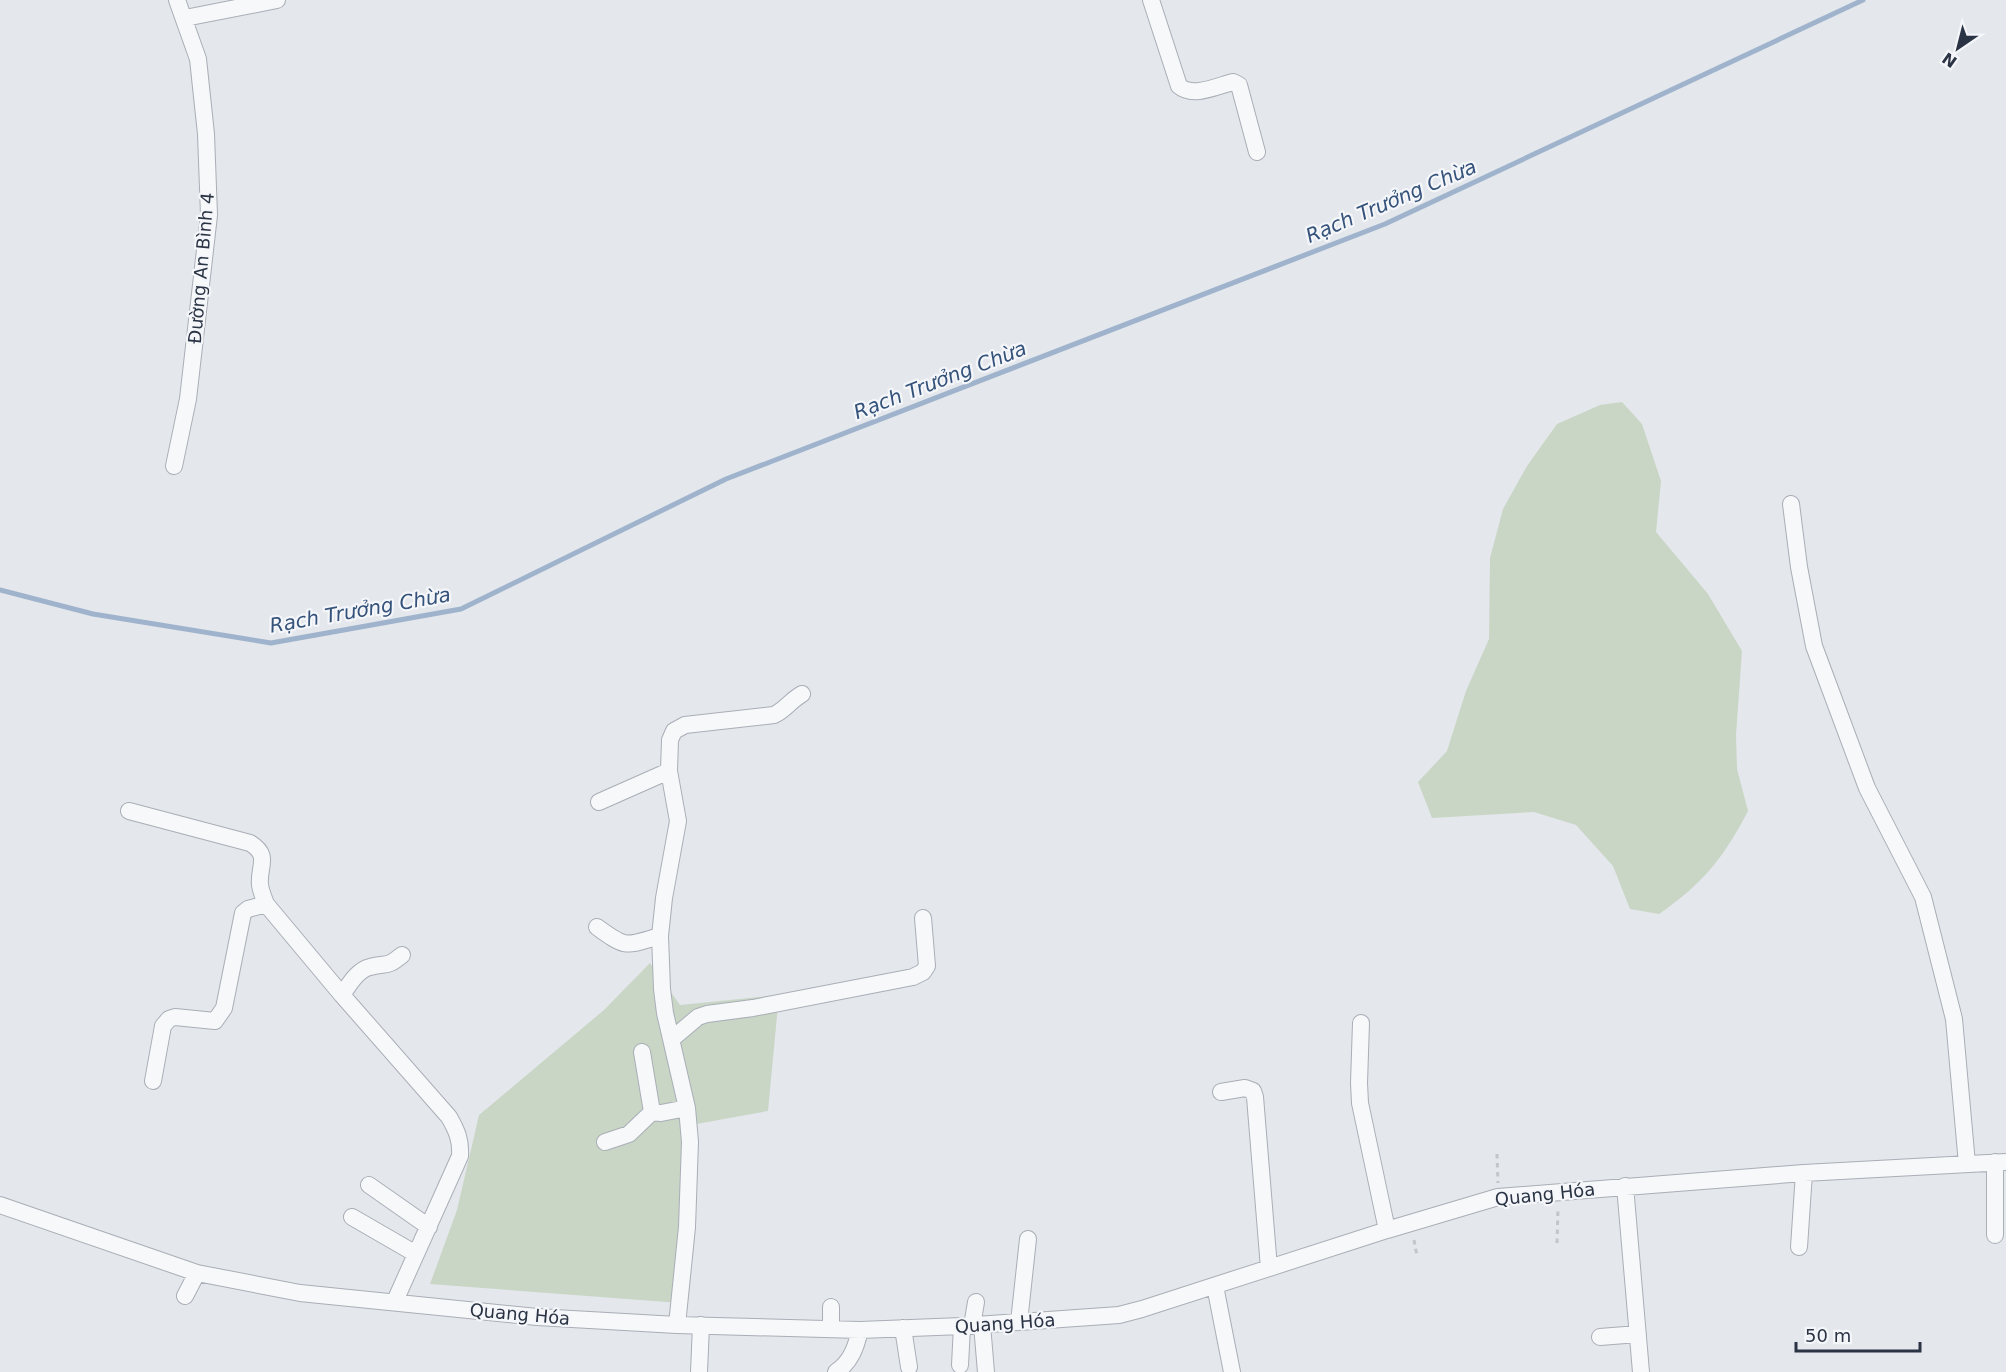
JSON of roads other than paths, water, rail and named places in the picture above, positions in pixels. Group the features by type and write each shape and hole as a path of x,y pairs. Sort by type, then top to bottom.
{"street":[{"name":"Đường An Bình 4","path":"174,466 188,399 209,215 206,134 198,58 177,0"},
{"path":"185,18 277,0"},
{"path":"1151,0 1179,86 1185,91 1192,92 1233,82 1239,86 1257,152"},
{"path":"1791,504 1799,567 1814,646 1867,788 1923,897 1954,1019 1967,1164"},
{"path":"677,1325 687,1227 690,1142 687,1108 662,989 660,936 664,898 678,821 669,771 670,740 674,731 685,725 774,715 802,694"},
{"path":"599,802 669,771"},
{"path":"129,811 250,843 258,848 263,855 260,885 266,904 449,1117 461,1142 460,1156 395,1301"},
{"path":"153,1081 164,1026 169,1019 175,1017 215,1021 220,1016 224,1008 243,914 248,909 266,904"},
{"path":"672,1039 698,1017 707,1014 753,1008 913,977 923,972 927,966 923,918"},
{"path":"597,927 618,943 628,945 660,936"},
{"path":"342,995 357,975 369,967 390,965 402,955"},
{"path":"1361,1023 1360,1103 1387,1230"},
{"path":"642,1052 652,1112"},
{"path":"1221,1092 1245,1088 1253,1090 1255,1097 1269,1268"},
{"path":"652,1112 661,1113 687,1108"},
{"path":"605,1142 629,1134 652,1112"},
{"path":"1995,1235 2001,1162"},
{"name":"Quang Hóa","path":"0,1205 198,1273 300,1293 537,1317 677,1325 860,1330 972,1326 1119,1315 1498,1197 1804,1173 2001,1162"},
{"path":"1798,1247 1804,1173"},
{"path":"369,1185 429,1227"},
{"path":"1625,1186 1641,1372"},
{"path":"352,1217 416,1254"},
{"path":"1019,1322 1028,1239"},
{"path":"185,1296 198,1273"},
{"path":"1215,1286 1232,1372"},
{"path":"960,1365 972,1326 976,1302"},
{"path":"831,1307 831,1328"},
{"path":"699,1372 701,1325"},
{"path":"972,1326 986,1372"},
{"path":"903,1328 909,1367"},
{"path":"836,1372 852,1355 860,1330"},
{"path":"1600,1337 1638,1334"}],"waterway":[{"name":"Rạch Trưởng Chừa","path":"0,590 93,614 271,643 461,609 726,479 1385,224 1863,0"}]}
